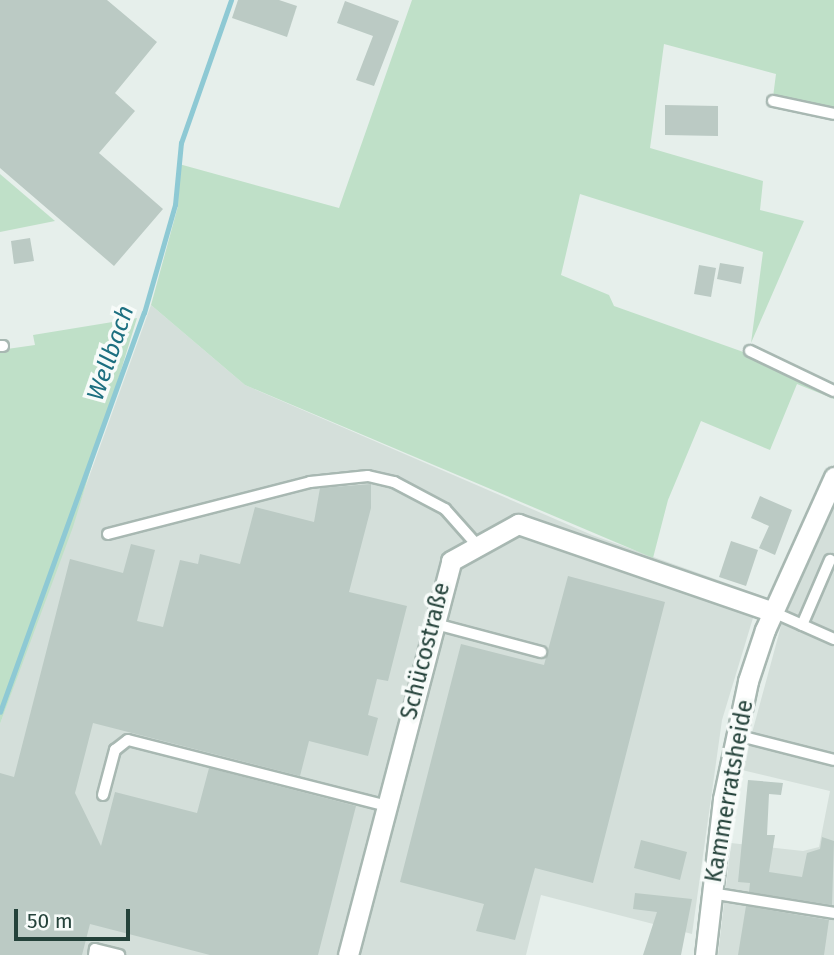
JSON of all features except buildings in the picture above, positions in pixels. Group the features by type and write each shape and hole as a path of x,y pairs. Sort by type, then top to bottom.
{"street":[{"name":"Kammerratsheide","path":"705,955 711,893 735,734 773,612 834,477"},
{"name":"Schücostraße","path":"348,955 446,569 477,545 519,524 773,612"}],"lane":[{"path":"773,101 834,114"},
{"path":"750,351 834,391"},
{"path":"108,534 310,482 368,476 394,482 445,509 477,545"},
{"path":"802,625 830,560"},
{"path":"773,612 834,639"},
{"path":"432,623 541,652"},
{"path":"735,734 834,760"},
{"path":"103,794 115,750 128,740 386,806"},
{"path":"711,893 834,913"},
{"path":"94,955 95,949 120,955"}],"shaded area":[{"path":"151,305 245,385 592,535 760,595 722,720 692,934 541,895 526,955 0,955 0,724"},
{"path":"834,500 834,955 718,955 731,843 803,851 819,847 830,791 742,770 781,626"}],"green space":[{"path":"412,0 834,0 834,111 773,97 776,74 664,44 650,148 763,181 760,210 804,221 751,343 763,252 580,194 561,275 609,295 614,306 749,354 834,395 834,399 797,384 770,450 701,421 668,500 653,558 245,385 151,305 178,206 179,164 339,208"},
{"path":"0,174 55,221 0,232"},
{"path":"137,318 73,527 0,724 0,350 35,345 33,335"}],"waterway":[{"name":"Wellbach","path":"0,712 144,313 175,205 181,143 231,0"}]}
